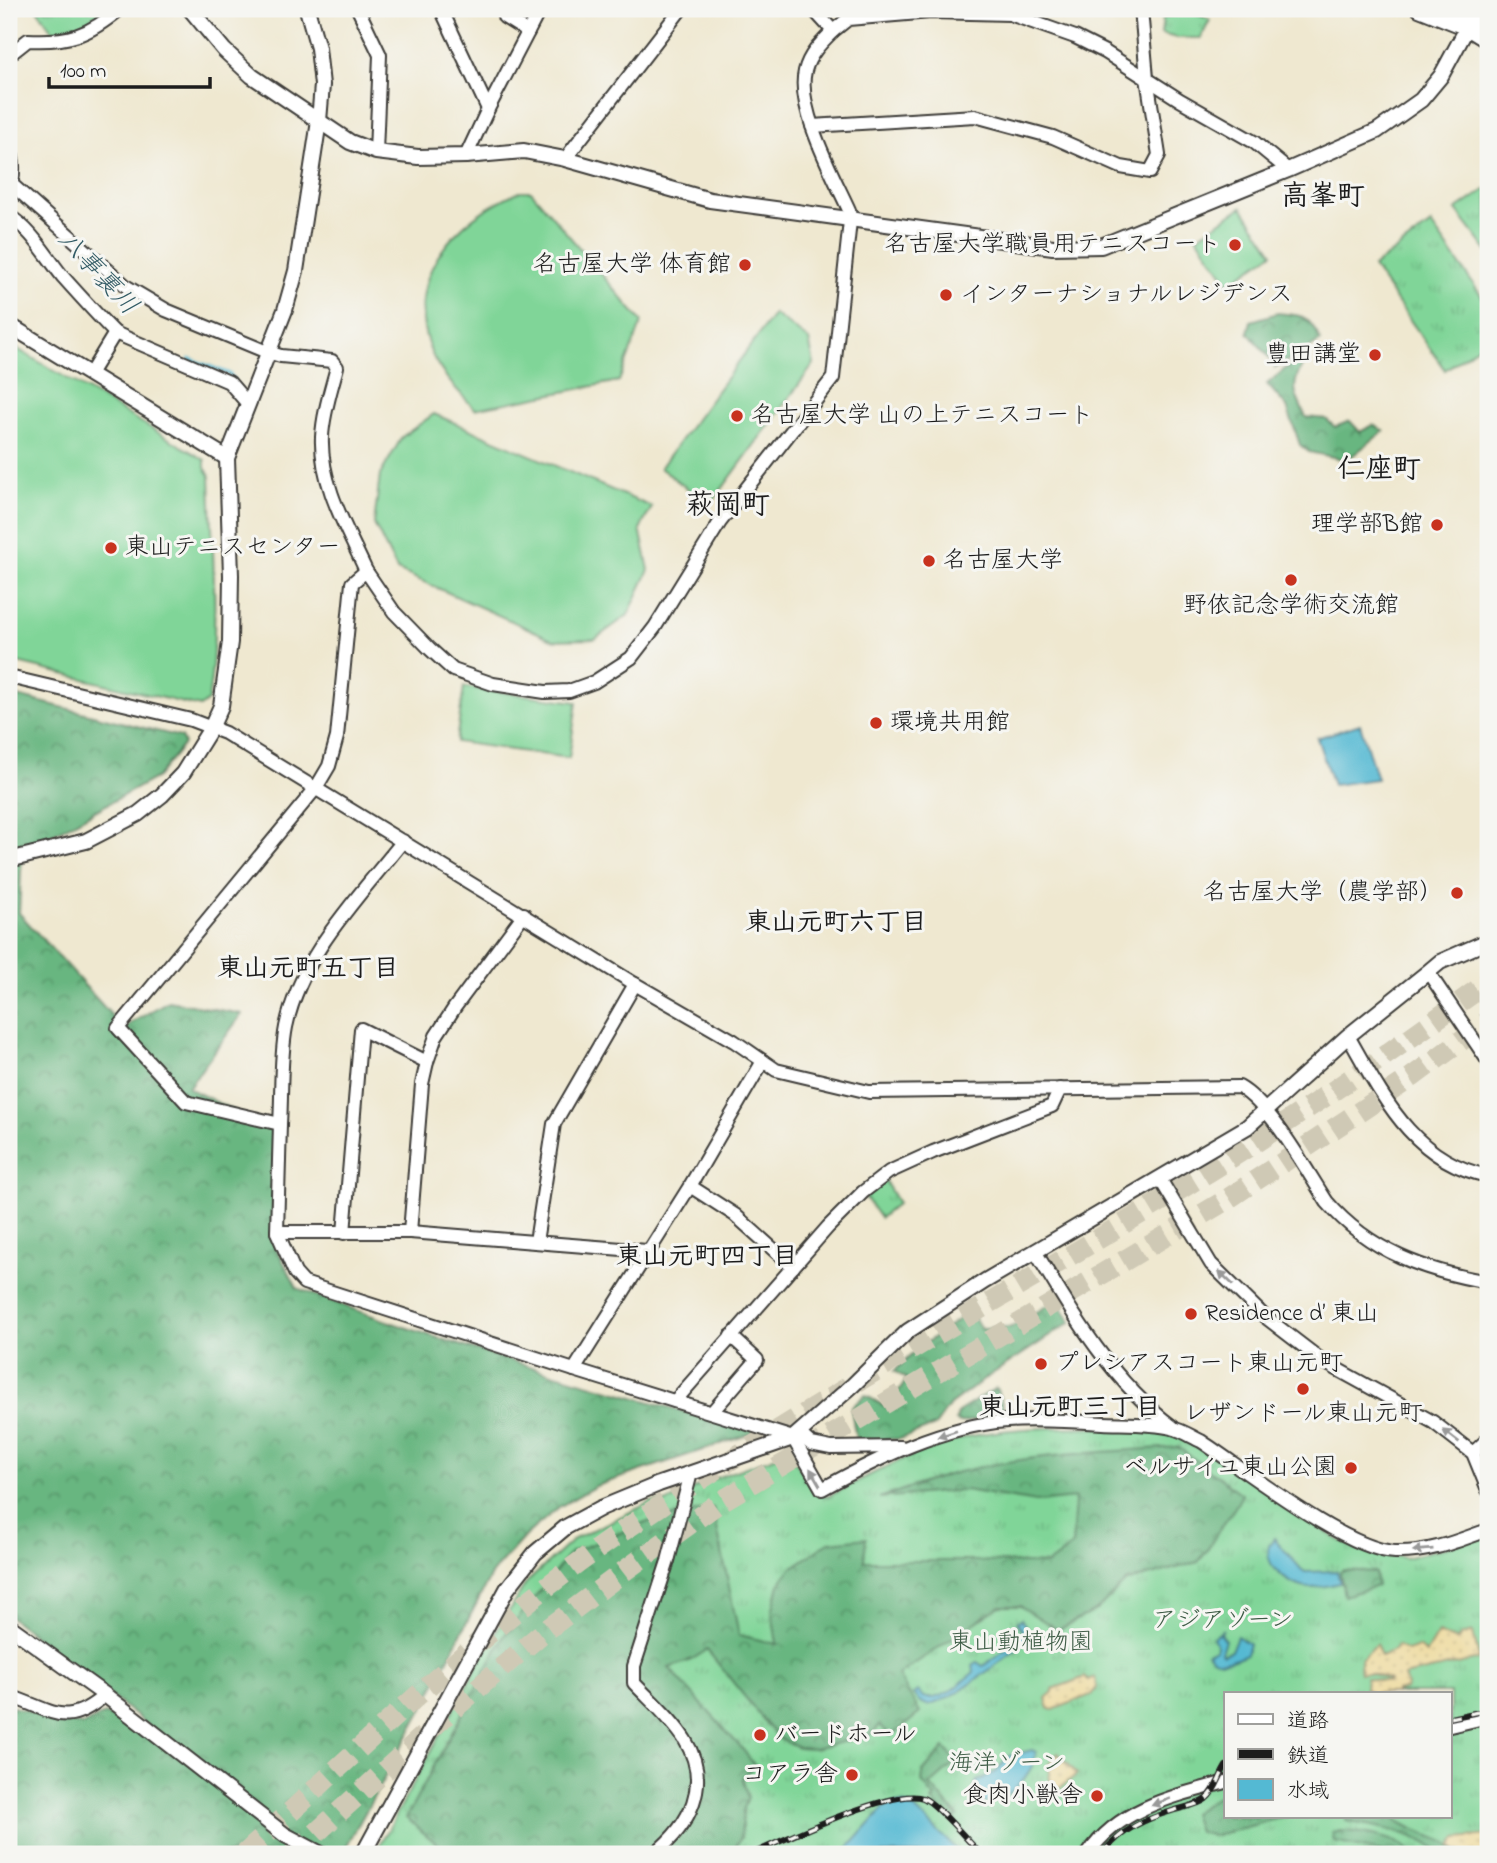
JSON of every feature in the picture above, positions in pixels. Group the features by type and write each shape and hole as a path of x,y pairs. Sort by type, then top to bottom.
{"street":[{"path":"9,55 27,40 58,41 84,34 120,9"},
{"path":"190,9 224,50 252,76 350,142 376,152 418,157 524,151 565,159 710,200 1053,247 1101,246 1377,131 1422,100 1441,76 1464,15"},
{"path":"9,860 86,841 138,814 162,795 183,773 211,728 221,706 230,642 227,458 285,310 296,271 319,121 322,85 318,48 307,9"},
{"path":"358,9 380,55 376,152"},
{"path":"440,9 488,109"},
{"path":"503,9 504,17 528,32"},
{"path":"466,156 540,9"},
{"path":"565,159 681,9"},
{"path":"813,9 833,31"},
{"path":"812,126 975,116 1053,137 1121,167 1150,172 1159,155 1140,9"},
{"path":"1419,9 1464,15 1488,27"},
{"path":"9,147 13,156 10,185 127,287 166,310 267,352 332,361 337,367 329,394 322,437 324,469 338,509 366,571 394,612 453,670 493,684 545,692 569,691 594,682 631,658 655,627 720,522 833,378 849,210 812,126 802,86 805,68 814,51 849,19 931,12 1010,14 1075,37 1254,142 1288,170"},
{"path":"1464,15 1488,41"},
{"path":"9,216 32,236 77,293 115,333 229,382 248,404"},
{"path":"9,325 227,458"},
{"path":"90,374 115,333"},
{"path":"280,1124 186,1102 118,1028 316,788 328,766 337,737 352,583 366,571"},
{"path":"9,677 191,720 225,733 776,1070 869,1092 1239,1087 1252,1095 1266,1110 1339,1216 1407,1261 1442,1273 1488,1282"},
{"path":"403,841 313,956 297,989 286,1028 277,1232 295,1273 304,1283 573,1370 796,1435 811,1444 831,1448 908,1447"},
{"path":"410,1233 422,1084 436,1036 524,914"},
{"path":"363,1854 507,1589 535,1553 566,1527 601,1508 796,1435 853,1385 908,1331 985,1281 1247,1127 1348,1037 1440,962 1485,945"},
{"path":"1428,972 1488,1061"},
{"path":"536,1242 554,1124 635,984"},
{"path":"344,1233 361,1029 427,1062"},
{"path":"1348,1037 1409,1133 1462,1168 1488,1176"},
{"path":"573,1370 690,1186 764,1061"},
{"path":"675,1401 793,1266 863,1192 889,1172 1052,1106 1060,1089"},
{"path":"1160,1179 1211,1264 1264,1316 1324,1362 1433,1422 1473,1452 1488,1490"},
{"path":"690,1186 735,1215 793,1266"},
{"path":"277,1232 410,1233 647,1251"},
{"path":"1035,1251 1095,1345 1151,1411 1173,1428 1201,1441 1310,1514 1369,1546 1394,1552 1432,1550 1488,1530"},
{"path":"712,1412 757,1360 731,1336"},
{"path":"796,1435 822,1489 908,1447 975,1425 1008,1421 1083,1422 1173,1428"},
{"path":"1473,1452 1488,1439"},
{"path":"654,1854 679,1830 696,1798 697,1783 690,1749 675,1726 634,1683 634,1666 668,1561 691,1473"},
{"path":"9,1626 105,1695 278,1830 321,1854"},
{"path":"9,1696 55,1713 77,1715 105,1695"},
{"path":"1452,1726 1488,1717"},
{"path":"1087,1854 1107,1831 1128,1814 1184,1793 1224,1783"}],"green space":[{"path":"37,9 105,9 83,24 54,33"},
{"path":"1193,12 1210,20 1201,38 1177,38 1161,34 1163,17"},
{"path":"1488,188 1488,252 1456,210"},
{"path":"520,191 531,191 642,322 619,381 475,409 448,379 428,344 423,318 424,293 442,250 458,232 497,202"},
{"name":"名古屋大学職員用テニスコート","path":"1242,207 1273,253 1229,283 1197,237"},
{"path":"1431,224 1488,305 1488,339 1445,370 1373,267"},
{"path":"1278,313 1305,318 1321,341 1275,368 1248,332 1251,321"},
{"name":"名古屋大学 山の上テニスコート","path":"774,314 809,340 814,364 710,505 660,468"},
{"name":"東山テニスセンター","path":"9,344 205,460 205,468 210,475 214,645 208,701 200,707 9,661"},
{"path":"1302,355 1306,360 1297,376 1295,388 1306,417 1326,419 1335,427 1350,421 1360,432 1373,425 1384,431 1347,460 1309,452 1300,445 1287,407 1267,384"},
{"path":"434,414 652,507 640,529 649,570 628,615 595,639 554,640 397,570 374,524 380,475 402,437"},
{"path":"464,687 577,702 569,758 456,742"},
{"path":"9,694 181,737 184,744 157,777 22,851 19,913 123,1028 168,1001 242,1014 188,1088 275,1131 272,1240 297,1288 510,1360 726,1424 759,1431 596,1486 559,1507 526,1535 492,1573 423,1708 342,1854 9,1854 9,1706 62,1719 62,1722 83,1725 105,1714 164,1742 147,1725 9,1616"},
{"path":"885,1181 898,1203 880,1218 865,1197"},
{"path":"1057,1300 1071,1322 950,1405 935,1426 900,1439 856,1440 851,1408 865,1395 888,1408 907,1379 894,1371 919,1348 970,1311 981,1329 1011,1327"},
{"path":"996,1388 1006,1414 960,1423 956,1421 958,1412"},
{"name":"東山動植物園","path":"1117,1427 1186,1436 1337,1539 1365,1552 1406,1558 1488,1535 1488,1854 375,1854 490,1642 526,1583 574,1539 651,1502 666,1503 710,1480 788,1452 817,1490 827,1497 941,1444 982,1434 1049,1428"},
{"path":"1178,1447 1242,1494 1198,1562 1126,1582 1098,1609 1058,1630 1020,1606 1000,1606 898,1675 920,1713 891,1736 880,1725 870,1735 814,1749 798,1748 778,1738 707,1650 691,1660 669,1668 755,1766 742,1777 748,1798 743,1811 741,1838 731,1854 449,1854 406,1818 504,1636 571,1552 648,1522 713,1508 739,1635 777,1644 772,1612 779,1585 790,1569 829,1542 866,1538 864,1561 1048,1564 1072,1546 1075,1498 1036,1502 965,1490 879,1498 955,1473 1010,1462"},
{"path":"1342,1570 1375,1572 1377,1586 1344,1596 1340,1573"},
{"path":"944,1748 957,1761 930,1785 958,1816 952,1822 932,1801 935,1798 922,1782 923,1772"},
{"path":"1224,1792 1224,1818 1280,1818 1213,1836 1198,1832 1192,1813"},
{"path":"1393,1818 1445,1842 1458,1854 1439,1854 1432,1847 1410,1836 1345,1820"},
{"path":"1343,1831 1391,1840 1407,1848 1412,1854 1390,1854 1334,1842 1332,1832"}],"sand":[{"path":"1473,1632 1479,1659 1404,1676 1407,1686 1396,1692 1370,1692 1365,1689 1366,1678 1389,1680 1370,1673 1360,1673 1361,1659 1376,1644 1381,1656 1394,1650 1397,1645 1407,1651 1418,1647 1426,1653 1438,1633 1456,1641 1462,1635"},
{"path":"1085,1677 1088,1681 1095,1677 1097,1688 1091,1695 1053,1710 1049,1709 1046,1698 1053,1689"},
{"path":"1058,1753 1077,1774 1060,1788 1051,1789 1048,1765"},
{"path":"1488,1835 1488,1849 1483,1854 1461,1854 1451,1846 1457,1838"}],"water":[{"path":"1360,724 1377,779 1333,785 1317,738"},
{"path":"1274,1538 1305,1572 1337,1571 1340,1583 1307,1588 1290,1582 1276,1570 1268,1554"},
{"path":"1021,1619 1028,1630 1025,1642 979,1677 952,1695 932,1704 921,1702 913,1694 918,1691 923,1697 930,1698 950,1691 974,1672 973,1665 977,1662 983,1666 1019,1640 1023,1632 1017,1622"},
{"path":"1223,1629 1220,1634 1225,1640 1221,1652 1224,1654 1231,1651 1237,1636 1249,1644 1246,1654 1220,1661 1207,1653 1216,1649 1213,1637"},
{"path":"1032,1750 1036,1752 1034,1761 1017,1786 1000,1799 982,1803 974,1788 977,1781 996,1772 1009,1756"},
{"path":"895,1803 906,1804 915,1809 961,1854 843,1854 885,1807"}],"waterway":[{"name":"八事裏川","path":"190,359 229,374 233,379"}],"tunnel":[{"path":"245,1854 468,1651 610,1540 757,1443 1245,1149 1488,982"},
{"path":"293,1854 444,1717 540,1635 720,1502 1226,1200 1412,1077 1488,1021"}],"railway":[{"path":"1452,1718 1488,1710"},
{"path":"1102,1854 1135,1826 1206,1799 1224,1770"},
{"path":"752,1854 864,1807 909,1797 929,1801 981,1854"}],"place":[{"name":"名古屋大学職員用テニスコート","path":"1235,245"},
{"name":"名古屋大学 体育館","path":"745,265"},
{"name":"インターナショナルレジデンス","path":"946,295"},
{"name":"豊田講堂","path":"1375,355"},
{"name":"名古屋大学 山の上テニスコート","path":"737,416"},
{"name":"理学部B館","path":"1437,525"},
{"name":"東山テニスセンター","path":"111,548"},
{"name":"名古屋大学","path":"929,561"},
{"name":"野依記念学術交流館","path":"1291,580"},
{"name":"環境共用館","path":"876,723"},
{"name":"名古屋大学（農学部）","path":"1457,893"},
{"name":"Residence d’ 東山","path":"1191,1314"},
{"name":"プレシアスコート東山元町","path":"1041,1364"},
{"name":"レザンドール東山元町","path":"1303,1389"},
{"name":"ベルサイユ東山公園","path":"1351,1468"},
{"name":"バードホール","path":"760,1735"},
{"name":"コアラ舎","path":"852,1775"},
{"name":"食肉小獣舎","path":"1097,1796"}],"district":[{"name":"高峯町","path":"1323,197"},
{"name":"仁座町","path":"1379,470"},
{"name":"萩岡町","path":"728,506"},
{"name":"東山元町六丁目","path":"836,924"},
{"name":"東山元町五丁目","path":"308,970"},
{"name":"東山元町四丁目","path":"707,1258"},
{"name":"東山元町三丁目","path":"1070,1409"}],"park label":[{"name":"アジアゾーン","path":"1223,1621"},
{"name":"海洋ゾーン","path":"1007,1764"}]}
